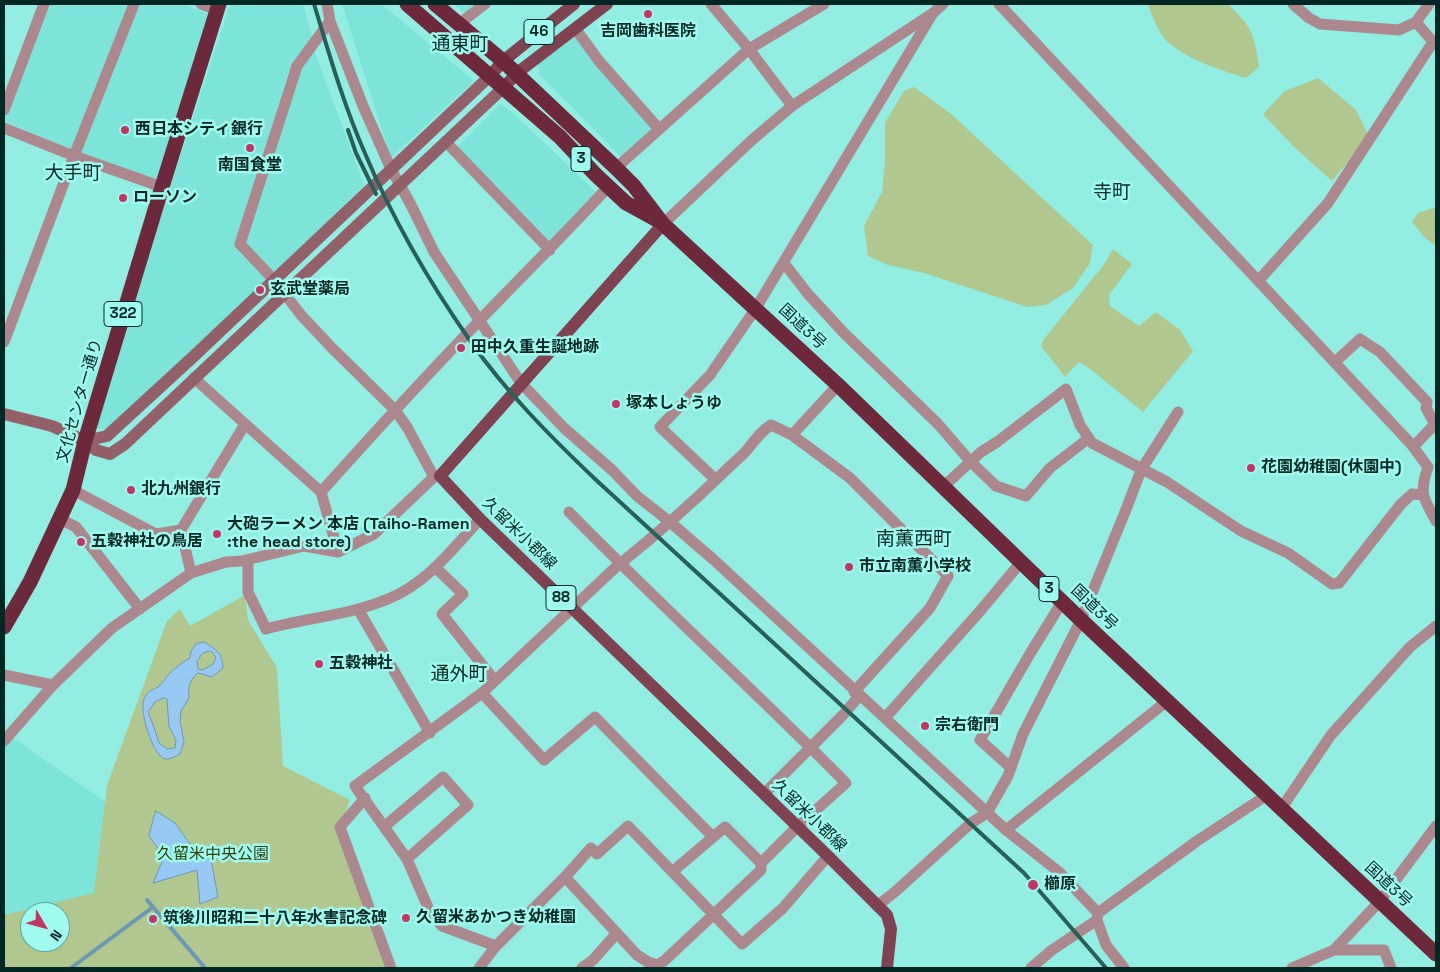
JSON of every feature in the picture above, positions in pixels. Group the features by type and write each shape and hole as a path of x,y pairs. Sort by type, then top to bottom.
{"highway":[{"name":"国道3号","path":"407,4 560,137 626,203 663,224"},
{"name":"国道3号","path":"435,4 517,74 634,186 663,224 838,385 1062,602 1436,952"},
{"name":"文化センター通り","path":"4,627 30,582 73,490 85,441 218,7"}],"main road":[{"name":"46","path":"491,76 503,61 574,4"},
{"name":"46","path":"504,87 517,74 606,4"},
{"path":"437,477 663,224"},
{"name":"久留米小郡線","path":"437,477 887,915 891,929 887,968"}],"street":[{"path":"4,110 44,4"},
{"path":"4,342 134,4"},
{"path":"201,4 218,7"},
{"path":"327,4 330,20 363,106 391,169 434,252 521,383 564,428 612,470 637,496 670,522 726,572 1006,830 1059,872 1097,917 1106,945 1124,968"},
{"path":"459,24 485,4"},
{"path":"711,4 749,48 792,106"},
{"path":"616,168 749,48 824,4"},
{"path":"663,224 752,140 792,106 933,13 943,4"},
{"path":"999,4 1260,280 1413,447 1428,467 1423,481 1423,498 1436,521"},
{"path":"1293,4 1309,18 1320,24 1399,30 1416,22 1429,4"},
{"path":"716,480 660,427 710,375 756,308 933,13"},
{"path":"4,741 53,685 112,628 191,573 226,562 248,560 304,546 338,552 374,534 437,477 395,410 301,315 274,280 240,244 297,66 330,20"},
{"path":"1260,280 1328,203 1433,42 1416,22"},
{"path":"575,28 600,61 659,129"},
{"path":"85,441 107,436 491,76"},
{"path":"4,414 52,426 85,441 96,450 110,454 125,444 504,87"},
{"path":"4,128 74,156 162,187"},
{"path":"446,142 550,250"},
{"path":"321,492 395,410 479,321 550,250 609,186"},
{"path":"784,263 808,294 844,333 938,424 970,461 996,486 1026,496 1050,468 1089,438"},
{"path":"1335,362 1360,339 1380,352 1427,402 1426,408 1435,424 1413,447"},
{"path":"194,378 321,492 338,552"},
{"path":"792,435 838,385"},
{"path":"944,487 970,461 1066,388 1080,425 1092,443 1167,482 1241,530 1288,553 1332,584 1339,582 1401,504 1412,494 1423,495"},
{"path":"877,906 971,823 987,813 1011,768 1024,734 1081,620 1141,470 1178,412"},
{"path":"191,573 181,530 245,424"},
{"path":"496,946 442,926 430,912 407,859 355,786 430,733 496,681 621,563 716,480 747,450 760,432 771,425 792,435 850,478 948,576 930,608 811,748 764,794"},
{"path":"73,490 156,534 181,530"},
{"path":"565,877 637,955 657,965 664,961 761,870 761,863 797,826 846,783 569,512"},
{"path":"60,519 76,527 140,609"},
{"path":"248,560 248,592 266,629 358,609 389,599 423,579 480,519"},
{"path":"885,718 969,624 1021,562"},
{"path":"435,567 463,594 442,614 496,681"},
{"path":"1011,768 980,740 1040,636 1062,602"},
{"path":"358,609 430,733"},
{"path":"1281,809 1331,735 1410,647 1436,626"},
{"path":"4,676 53,685"},
{"path":"482,693 544,760 595,717 713,837"},
{"path":"1006,830 1167,701"},
{"path":"385,826 443,777 468,805 407,859"},
{"path":"1031,968 1052,950 1197,841 1267,795"},
{"path":"365,798 340,827 392,968"},
{"path":"479,968 496,946 565,877 591,848 597,854 628,826 742,944 783,908 828,856"},
{"path":"672,872 725,826 761,863"},
{"path":"1334,950 1380,901 1436,826"},
{"path":"582,968 593,960 617,933"},
{"path":"1292,968 1334,950 1384,950 1391,968"}],"shaded area":[{"path":"49,4 128,4 71,149 4,121"},
{"path":"140,4 183,4 211,15 157,179 80,154"},
{"path":"230,4 303,4 312,36 288,74 235,245 267,280 107,429 92,428"},
{"path":"342,4 381,4 474,81 391,158"},
{"path":"454,4 479,4 466,15"},
{"path":"575,35 657,129 622,158 539,74 538,63"},
{"path":"314,50 364,185 274,274 246,243 301,68"},
{"path":"500,104 513,113 598,194 550,244 456,148"},
{"path":"13,738 130,819 117,878 70,922 70,902 20,902 20,947 4,955 4,748"}],"green space":[{"path":"1148,4 1228,4 1243,19 1251,32 1256,47 1259,67 1246,78 1209,66 1190,57 1165,39 1155,22"},
{"path":"1318,78 1356,110 1369,137 1332,181 1292,145 1263,114 1285,91"},
{"path":"914,87 950,113 1093,245 1090,263 1073,288 1046,305 1027,307 924,273 888,265 868,256 864,226 882,192 885,161 885,123 904,91"},
{"path":"1436,207 1436,246 1425,238 1412,222 1418,213"},
{"path":"1113,249 1132,264 1109,295 1110,306 1139,326 1156,312 1180,330 1193,351 1143,412 1079,362 1065,377 1041,346 1044,339 1105,263"},
{"name":"久留米中央公園","path":"245,595 248,620 277,668 283,766 350,800 340,827 389,968 4,968 4,915 20,911 20,952 70,952 70,902 57,902 94,893 107,785 167,621 180,609 190,626"}],"water":[{"path":"204,642 215,650 220,655 223,668 212,677 198,673 191,681 189,698 181,711 180,721 184,742 180,754 165,759 160,756 151,741 143,712 144,699 173,670 190,658 191,651 196,644","holes":["210,651 216,658 213,664 203,670 198,669 197,661 202,654","164,698 167,699 169,727 176,740 175,748 167,749 159,743 148,712 155,702"]},
{"path":"156,811 175,823 200,858 211,859 218,897 200,904 197,870 153,883 164,857 149,836"}],"waterway":[{"path":"147,900 205,968"},
{"path":"71,968 153,907"}],"railway":[{"path":"314,4 349,115 387,201 412,249 440,296 499,379 595,479 1024,873 1106,968"},
{"path":"348,130 356,153 376,194"}],"place":[{"name":"吉岡歯科医院","path":"648,14"},
{"name":"西日本シティ銀行","path":"125,130"},
{"name":"南国食堂","path":"250,148"},
{"name":"ローソン","path":"123,198"},
{"name":"玄武堂薬局","path":"260,290"},
{"name":"田中久重生誕地跡","path":"461,348"},
{"name":"塚本しょうゆ","path":"616,404"},
{"name":"花園幼稚園(休園中)","path":"1251,468"},
{"name":"北九州銀行","path":"131,490"},
{"name":"大砲ラーメン 本店 (Taiho-Ramen :the head store)","path":"217,534"},
{"name":"五穀神社の鳥居","path":"81,542"},
{"name":"市立南薫小学校","path":"849,567"},
{"name":"五穀神社","path":"319,664"},
{"name":"宗右衛門","path":"925,726"},
{"name":"櫛原","path":"1033,885"},
{"name":"久留米あかつき幼稚園","path":"406,918"},
{"name":"筑後川昭和二十八年水害記念碑","path":"153,919"}],"district":[{"name":"通東町","path":"460,45"},
{"name":"大手町","path":"73,174"},
{"name":"寺町","path":"1112,193"},
{"name":"南薫西町","path":"914,540"},
{"name":"通外町","path":"459,675"}]}
